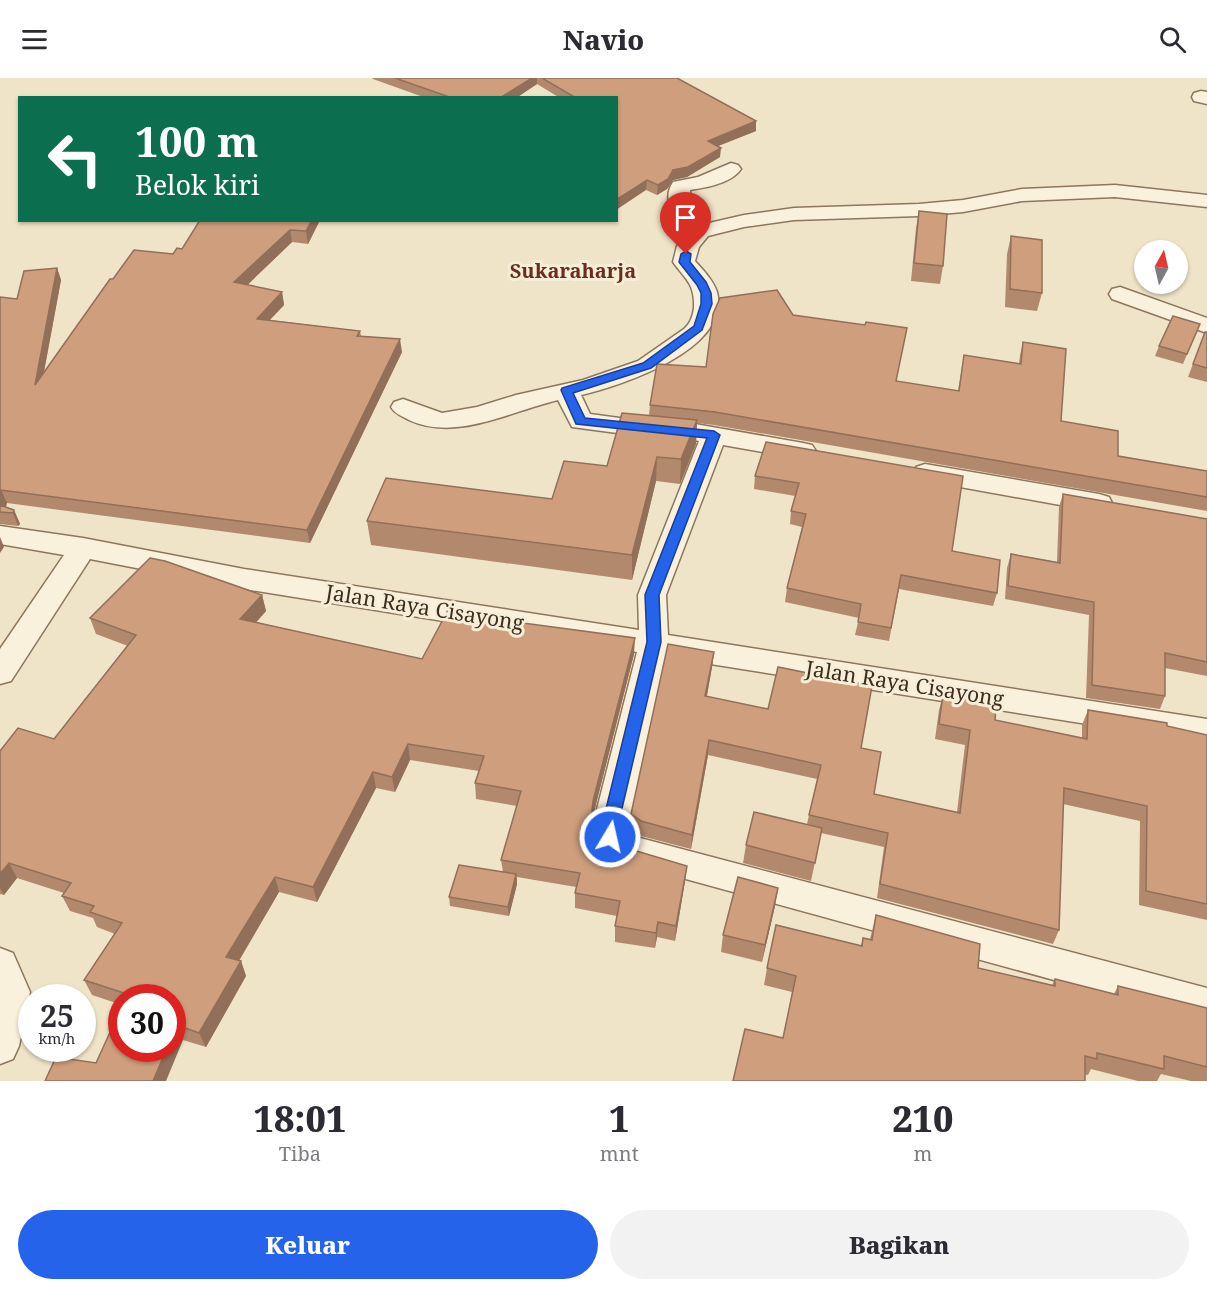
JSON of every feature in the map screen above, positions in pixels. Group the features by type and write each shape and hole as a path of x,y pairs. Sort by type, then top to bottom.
{"street":[{"path":"701,231 686,221 678,204 680,186 703,182 731,169"},
{"path":"403,407 431,420 442,421 481,414 566,390 589,386 647,366 699,328 706,304 706,293 702,284 684,262 688,246 701,231 744,220 794,214 919,210 963,206 1022,195 1115,191 1207,201"},
{"path":"1120,294 1207,326"},
{"path":"566,390 580,421 714,435 831,456"},
{"path":"714,435 652,595 654,642 612,817 610,837 631,850 1207,1005"},
{"path":"902,468 1125,508"},
{"name":"Jalan Raya Cisayong","path":"0,535 83,548 244,579 1207,731"},
{"path":"0,673 60,579 83,548"},
{"path":"0,965 11,992 0,1046"}],"building":[{"path":"395,78 532,78 503,96 446,96"},
{"path":"542,78 677,78 756,121 708,141 721,148 688,167 673,170 668,179 658,185 647,180 618,199 618,96 573,96"},
{"path":"919,211 947,214 943,266 914,263"},
{"path":"199,222 311,222 306,231 290,230 234,282 282,292 257,319 360,331 357,336 400,339 307,530 1,490 0,495 0,297 17,299 24,271 57,268 35,385 110,279 113,279 134,250 173,254 177,248 182,249"},
{"path":"1011,236 1042,240 1042,293 1010,289"},
{"path":"777,290 793,315 907,328 896,381 959,391 964,355 1021,364 1023,342 1066,349 1061,421 1118,431 1118,456 1207,471 1207,497 715,412 650,405 657,364 706,367 713,314 720,298"},
{"path":"1173,316 1200,324 1187,354 1159,346"},
{"path":"1205,332 1207,332 1207,368 1193,364"},
{"path":"622,413 697,420 681,459 657,457 632,555 367,521 386,478 552,499 564,461 607,466"},
{"path":"766,442 963,476 952,551 1000,560 997,593 901,575 891,628 858,622 861,604 787,588 806,514 791,511 799,483 755,476"},
{"path":"1063,494 1207,519 1207,662 1165,653 1165,696 1092,685 1094,602 1008,586 1011,554 1060,563"},
{"path":"0,505 14,510 13,513 0,512"},
{"path":"150,558 165,561 262,595 240,619 422,659 449,608 481,613 479,617 635,638 593,801 591,822 597,833 613,844 687,866 676,926 658,922 656,933 615,926 620,901 575,893 580,873 501,860 521,791 475,783 484,756 408,744 392,777 373,772 313,887 275,877 226,957 241,961 199,1033 186,1028 186,984 108,984 108,988 84,980 122,923 90,912 94,906 62,896 71,883 9,863 0,874 0,751 18,728 54,739 136,635 90,618"},
{"path":"668,644 714,652 705,696 768,709 778,667 872,686 861,748 881,752 874,794 960,813 970,730 939,724 943,695 996,706 995,720 1087,739 1088,710 1167,723 1167,726 1207,735 1207,904 1146,891 1147,806 1064,788 1059,930 880,884 888,833 809,815 821,765 709,740 692,835 641,821 631,814"},
{"path":"754,812 822,828 815,863 746,845"},
{"path":"459,865 516,874 508,907 449,897"},
{"path":"738,877 778,888 765,945 723,935"},
{"path":"876,915 980,944 978,968 1055,986 1055,979 1118,995 1118,986 1207,1008 1207,1067 1164,1056 1164,1069 1097,1053 1097,1059 1085,1056 1085,1081 733,1081 745,1029 783,1038 796,976 767,968 776,925 862,946 863,938 872,940"},
{"path":"108,1037 108,1062 161,1062 153,1081 45,1081 54,1062 96,1063"}],"district":[{"name":"Sukaraharja","path":"573,270"}],"route":[{"path":"610,837 612,817 654,642 652,595 714,435 598,425 580,421 566,390 589,386 647,366 699,328 705,313 706,293 702,284 684,262 686,254"}]}
